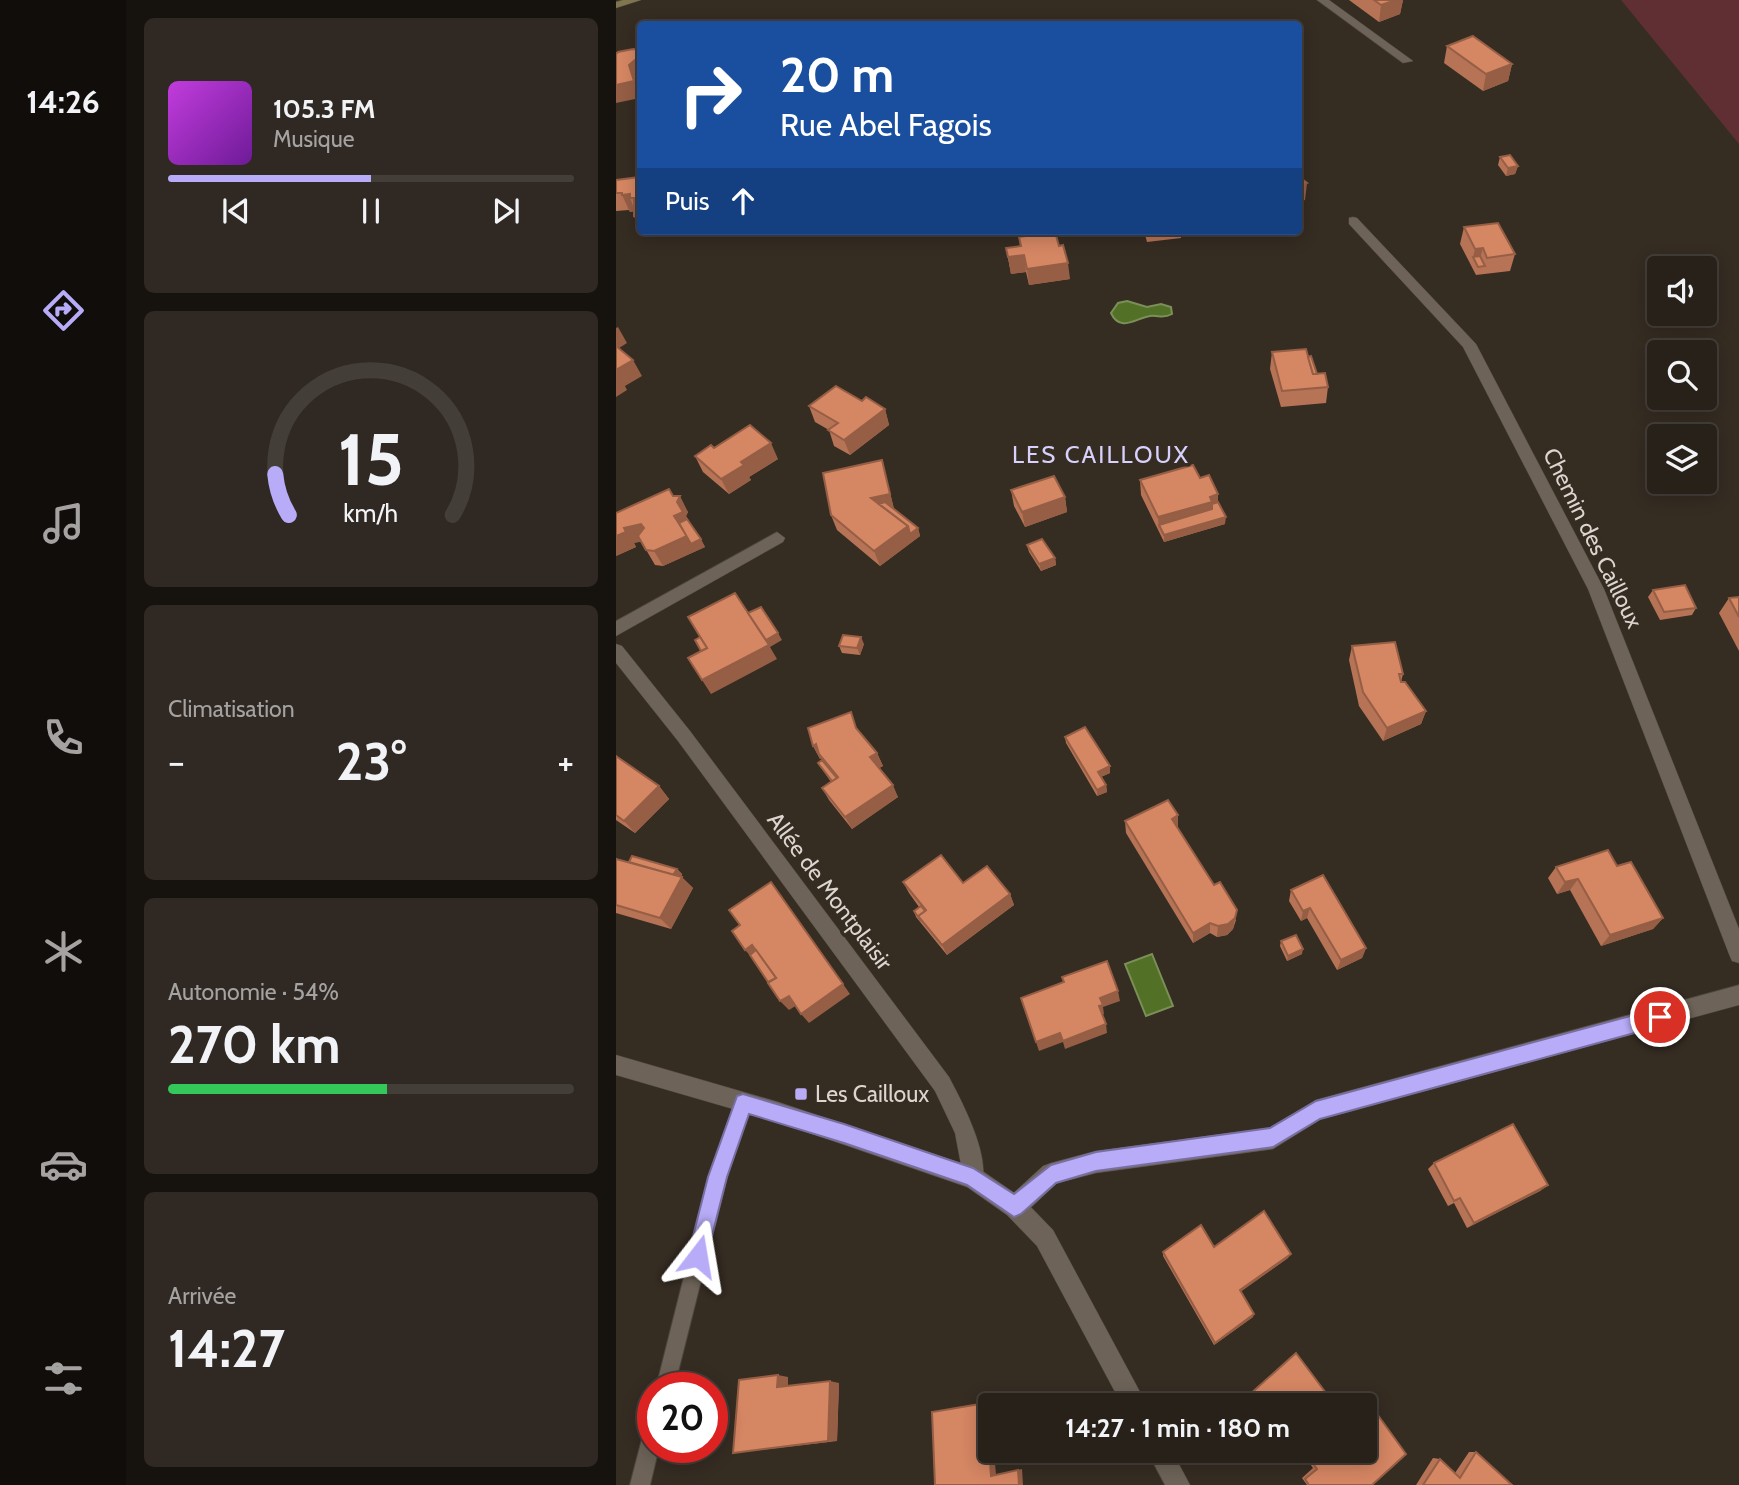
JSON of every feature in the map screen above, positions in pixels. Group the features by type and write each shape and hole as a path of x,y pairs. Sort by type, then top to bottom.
{"main road":[{"path":"616,5 636,0"}],"street":[{"path":"1322,0 1407,61"},
{"name":"Chemin des Cailloux","path":"1353,222 1469,344 1596,589 1739,954"},
{"path":"616,628 777,538"},
{"name":"Allée de Montplaisir","path":"616,651 684,736 942,1084 965,1131 973,1178"},
{"path":"1014,1207 1051,1174 1096,1161 1273,1138 1316,1110 1739,995"},
{"path":"616,1065 876,1143 973,1178 1014,1207 1045,1238 1129,1393"},
{"path":"1166,1463 1178,1485"}],"lane":[{"path":"669,1372 718,1177 743,1103"},
{"path":"640,1485 646,1463"}],"shaded area":[{"path":"1621,0 1739,0 1739,144"},
{"path":"1127,301 1147,307 1161,304 1171,307 1172,314 1163,317 1150,316 1129,323 1119,322 1111,313 1118,303"},
{"path":"1152,954 1173,1006 1146,1016 1125,964"}],"building":[{"path":"1374,0 1396,0 1381,5"},
{"path":"1473,36 1512,64 1486,74 1447,46"},
{"path":"637,50 637,60 629,65 634,81 616,85 618,52"},
{"path":"1510,155 1518,166 1508,168 1500,157"},
{"path":"637,177 637,216 634,216 634,198 630,198 630,194 616,193 616,180"},
{"path":"1498,223 1515,254 1487,258 1483,248 1475,249 1464,227"},
{"path":"1056,235 1059,246 1063,245 1068,263 1027,269 1024,255 1008,257 1006,248 1021,246 1019,237"},
{"path":"1480,256 1485,266 1478,267 1473,257"},
{"path":"616,346 633,360 616,370"},
{"path":"1306,349 1313,374 1325,373 1328,387 1282,391 1272,352"},
{"path":"1311,356 1317,374 1313,374 1308,357"},
{"path":"836,386 862,401 866,397 885,409 844,440 828,430 838,423 809,406"},
{"path":"750,425 771,443 741,462 744,465 721,479 695,456 711,445 714,448"},
{"path":"882,460 890,494 871,498 908,526 874,551 831,515 823,473"},
{"path":"1193,465 1200,478 1209,475 1218,494 1210,497 1212,502 1158,517 1140,480"},
{"path":"1054,476 1065,497 1022,512 1011,490"},
{"path":"669,489 673,496 680,496 677,502 683,512 674,516 687,536 654,551 646,550 638,536 644,528 641,524 624,528 626,532 616,536 616,513"},
{"path":"885,502 918,528 910,534 908,526 879,504"},
{"path":"1218,502 1226,517 1164,535 1159,525 1212,509 1212,504"},
{"path":"687,519 701,539 691,544 679,523"},
{"path":"1042,539 1055,558 1039,564 1027,545"},
{"path":"1685,585 1696,608 1664,612 1653,590"},
{"path":"735,593 769,645 702,680 688,658 707,648 688,617"},
{"path":"1739,597 1739,617 1729,598"},
{"path":"761,607 778,633 766,640 748,613"},
{"path":"843,635 861,637 857,648 839,646"},
{"path":"700,637 707,648 701,651 695,640"},
{"path":"1395,642 1403,674 1399,674 1401,682 1405,682 1426,711 1387,728 1363,692 1352,646"},
{"path":"851,712 856,728 877,753 870,757 893,785 845,817 822,788 838,777 819,754 816,744 813,746 808,728"},
{"path":"1085,727 1110,766 1098,772 1106,785 1097,790 1065,737"},
{"path":"616,756 659,786 624,821 616,815"},
{"path":"822,760 837,778 832,781 818,763"},
{"path":"1168,800 1178,815 1172,819 1214,885 1220,882 1237,910 1235,918 1228,924 1218,926 1210,923 1193,933 1125,821"},
{"path":"1608,850 1617,866 1631,862 1663,918 1610,935 1578,879 1565,882 1556,867"},
{"path":"941,855 963,883 987,866 1010,894 942,945 918,916 926,910 903,882"},
{"path":"632,856 677,869 673,875 629,862"},
{"path":"616,859 682,877 660,918 616,905"},
{"path":"1323,875 1366,948 1341,960 1310,908 1303,911 1291,890"},
{"path":"771,882 843,984 801,1014 789,996 780,1001 768,983 776,978 752,945 745,950 732,931 740,925 729,910"},
{"path":"921,906 925,911 918,916 921,921 914,911"},
{"path":"1296,935 1303,949 1288,956 1281,941"},
{"path":"756,950 776,978 768,982 750,955"},
{"path":"1107,961 1118,991 1100,998 1103,1005 1099,1006 1106,1024 1063,1041 1060,1033 1036,1042 1021,998 1064,982 1062,977"},
{"path":"1513,1124 1548,1185 1474,1223 1460,1198 1454,1201 1434,1163"},
{"path":"1264,1211 1291,1254 1240,1290 1254,1314 1215,1343 1163,1252 1201,1225 1214,1247"},
{"path":"1296,1353 1326,1393 1251,1393"},
{"path":"778,1375 777,1387 830,1381 828,1441 733,1453 739,1380"},
{"path":"978,1404 978,1463 990,1463 991,1476 1018,1470 1019,1485 935,1485 932,1412"},
{"path":"1377,1414 1406,1454 1372,1485 1309,1485 1305,1479 1317,1469 1313,1463 1377,1463"},
{"path":"1476,1452 1512,1485 1423,1485 1440,1459 1460,1478"}],"place":[{"name":"Les Cailloux","path":"801,1094"}],"district":[{"name":"LES CAILLOUX","path":"1101,455"}],"route":[{"path":"698,1256 718,1177 743,1103 888,1147 973,1178 1014,1207 1051,1174 1096,1161 1273,1138 1316,1110 1660,1017"}]}
